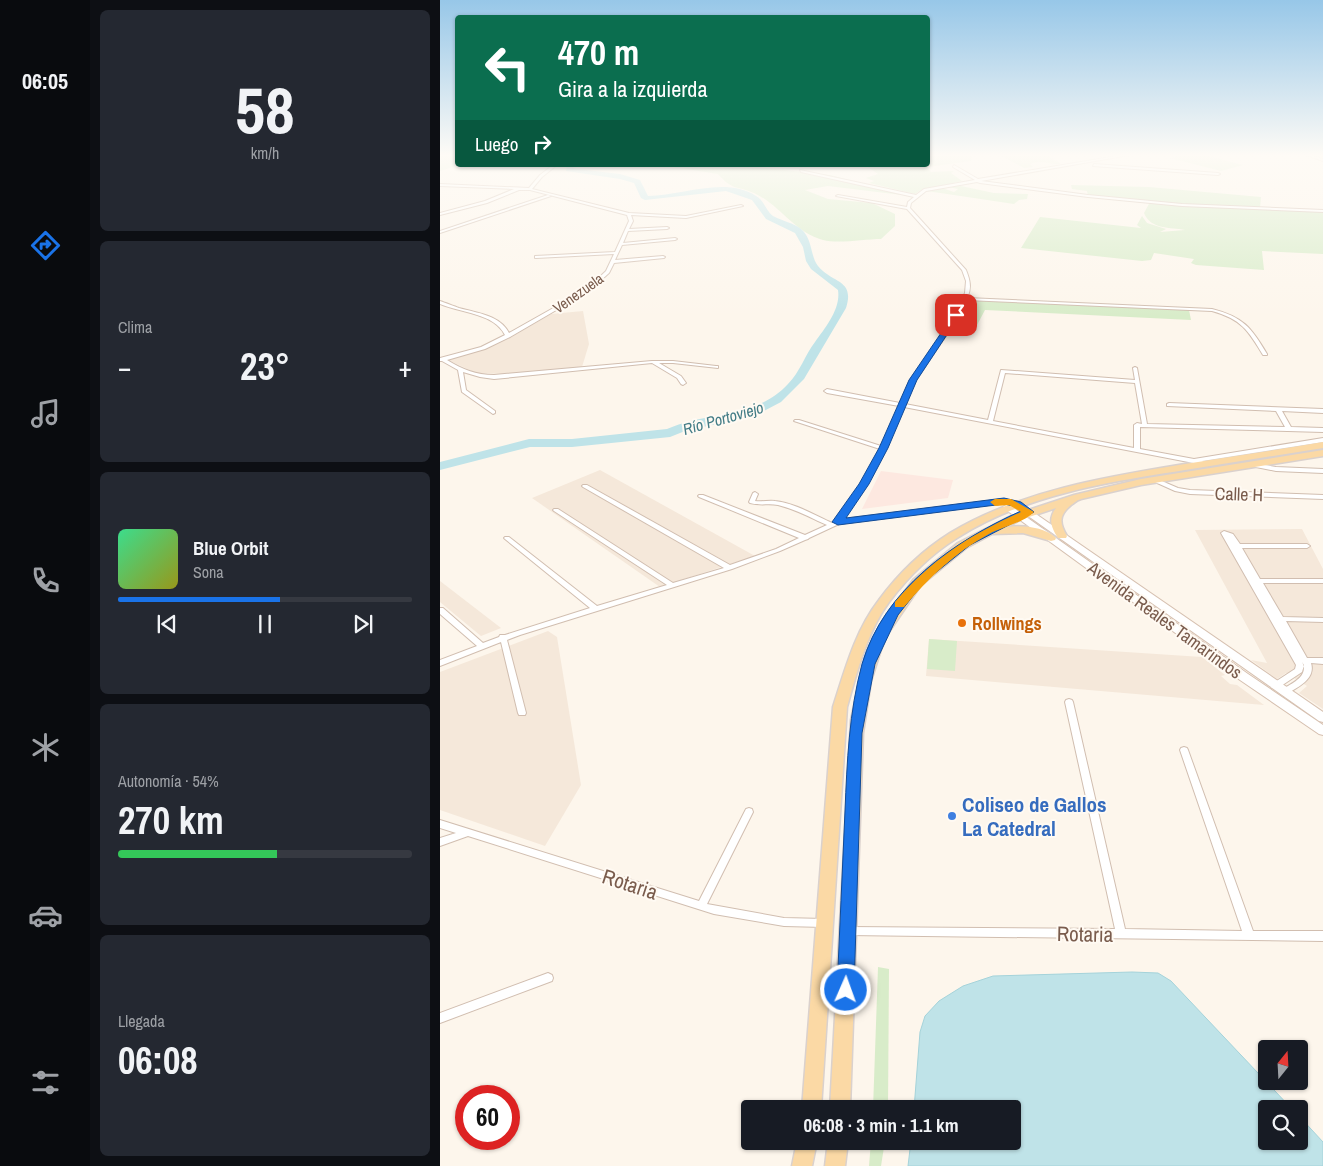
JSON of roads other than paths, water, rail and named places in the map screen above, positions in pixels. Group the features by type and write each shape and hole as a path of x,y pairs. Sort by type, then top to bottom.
{"main road":[{"path":"812,1100 840,707 846,680 857,649 881,603 915,566 958,533 1018,510 1095,483 1323,445"},
{"path":"840,1100 856,733 869,664 883,630 907,595 936,566 1018,510 1157,481 1253,465 1280,465 1323,453"},
{"path":"1062,536 1054,521 1058,510 1068,503 1095,493"},
{"name":"Avenida Reales Tamarindos","path":"1018,510 1062,536 1323,718"},
{"name":"Avenida Reales Tamarindos","path":"1018,510 1051,538 1244,678 1323,732"},
{"path":"974,539 1014,529 1037,531 1051,538"},
{"path":"802,1166 805,1150"},
{"path":"835,1166 837,1150"}],"street":[{"path":"440,214 461,208"},
{"path":"440,232 511,208"},
{"path":"604,208 629,214 686,217 729,208"},
{"path":"835,524 864,484 903,406 913,380 950,327 965,299 968,286 966,272 908,208"},
{"path":"1265,208 1323,211"},
{"name":"Venezuela","path":"441,360 483,348 508,336 588,290 608,272 628,230 631,221 629,214"},
{"path":"628,230 667,228"},
{"path":"622,244 675,239"},
{"path":"536,257 617,253"},
{"path":"612,262 663,257"},
{"path":"965,299 1212,310 1230,315 1245,324 1265,354"},
{"path":"440,302 458,310 496,320 505,328 508,336"},
{"path":"441,360 460,370 484,377 652,362 673,362 716,367"},
{"path":"652,362 679,378 683,383"},
{"path":"1135,368 1145,425"},
{"path":"460,370 464,391 482,402 493,412"},
{"path":"990,422 1004,371 1137,382"},
{"path":"827,391 1206,464"},
{"path":"1170,405 1323,411"},
{"path":"1278,409 1289,430"},
{"path":"797,422 883,448"},
{"path":"1137,450 1137,425 1323,430"},
{"path":"1191,461 1323,440"},
{"path":"1280,465 1323,471"},
{"name":"Calle H","path":"1157,481 1177,490 1190,492 1323,497"},
{"path":"585,486 730,568"},
{"path":"755,494 752,502 763,505 773,503 792,508 835,524"},
{"path":"700,496 806,538"},
{"path":"440,663 503,637 730,568 806,538 835,524 1004,501 1018,510"},
{"path":"556,510 673,586"},
{"path":"507,538 596,609"},
{"path":"1280,689 1308,675 1308,666 1301,661 1234,546 1306,546"},
{"path":"1254,581 1323,581"},
{"path":"440,610 482,646"},
{"path":"1277,619 1323,620"},
{"path":"503,637 522,713"},
{"path":"1301,661 1323,661"},
{"path":"1069,702 1121,934"},
{"path":"1184,750 1249,935"},
{"path":"700,906 749,812"},
{"name":"Rotaria","path":"440,824 700,906 760,918 824,923"},
{"path":"440,842 467,832"},
{"name":"Rotaria","path":"848,931 1323,936"},
{"path":"440,1018 548,978"}],"water":[{"path":"1158,973 1171,981 1258,1073 1258,1090 1274,1090 1283,1100 1258,1100 1258,1150 1308,1150 1308,1126 1323,1142 1323,1166 908,1166 910,1150 1021,1150 1021,1100 915,1100 920,1032 925,1016 939,1001 963,986 993,976"}],"waterway":[{"name":"Río Portoviejo","path":"440,466 529,443 572,443 670,433 681,428 723,420 751,412 777,400 794,385 802,373 833,323 844,295 843,289 824,277 814,267 808,255 808,247 798,231 769,217 763,208"}],"place":[{"name":"Rollwings","path":"962,623"},
{"name":"Coliseo de Gallos La Catedral","path":"952,816"}]}
